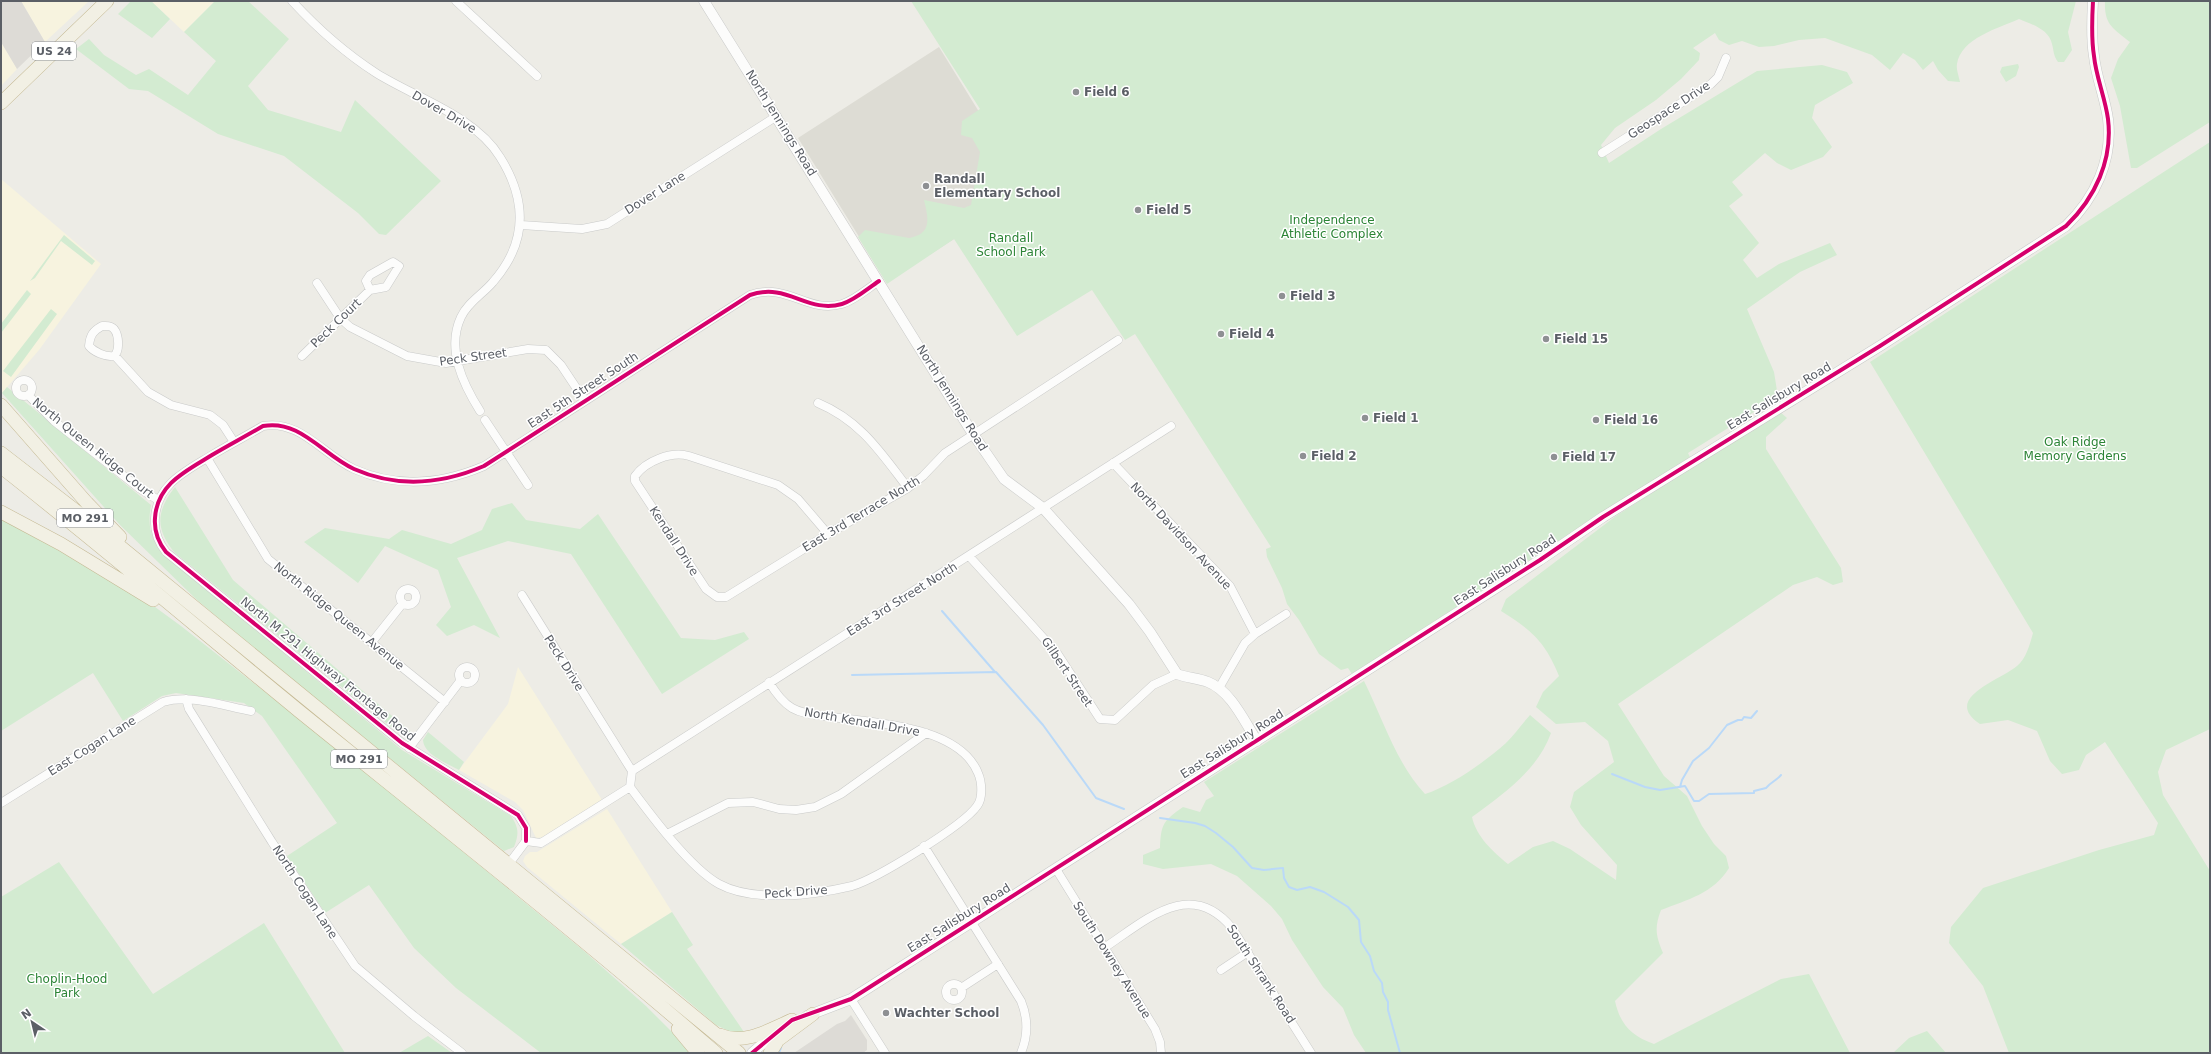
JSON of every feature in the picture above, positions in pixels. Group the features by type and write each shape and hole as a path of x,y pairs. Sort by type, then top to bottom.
{"highway":[{"name":"US 24","path":"1,103 107,1"},
{"path":"1,405 114,532 154,565 167,585"},
{"name":"MO 291","path":"1,453 167,585 739,1053"},
{"name":"MO 291","path":"1,467 85,532 219,646 563,923 716,1053"},
{"path":"1,512 103,568 143,593 219,646"},
{"path":"657,1002 698,1053"},
{"path":"770,1053 778,1040 813,1014"},
{"path":"708,1027 726,1038 740,1039 792,1020"}],"street":[{"name":"Dover Drive","path":"292,1 340,47 377,74 475,128 500,156 513,181 520,201 521,225 515,247 503,270 471,302 461,318 456,335 457,361 466,390 480,411"},
{"path":"456,1 537,76"},
{"name":"North Jennings Road","path":"704,1 777,116 973,434 1004,479 1043,508 1129,604 1150,632 1177,674"},
{"name":"East Salisbury Road","path":"752,1053 792,1020 813,1014 850,999 1540,560 1603,517 1880,346 2066,226 2090,199 2104,168 2108,148 2108,119 2093,55 2094,1"},
{"name":"Geospace Drive","path":"1602,153 1711,84 1718,76 1726,58"},
{"name":"Dover Lane","path":"521,225 582,229 607,224 777,116"},
{"name":"East 5th Street South","path":"234,442 268,425 283,425 295,430 354,469 384,478 415,482 437,481 462,475 484,466 750,295 764,291 779,291 813,304 833,306 851,300 879,282"},
{"name":"Peck Street","path":"318,283 340,318 350,327 407,356 434,362 457,361 528,349 546,350 561,365 585,400"},
{"name":"Peck Court","path":"302,356 370,290"},
{"name":"East 3rd Terrace North","path":"717,597 731,595 828,534 908,488 923,476 945,452 1118,340"},
{"path":"115,356 148,392 171,405 210,415 217,419 234,442 180,474 169,484 158,500"},
{"name":"North Queen Ridge Court","path":"28,395 54,420 140,488 158,500"},
{"path":"818,403 837,411 871,439 908,488"},
{"path":"485,420 528,485"},
{"name":"East 3rd Street North","path":"632,771 1171,426"},
{"name":"Kendall Drive","path":"717,597 706,589 635,481 635,476 638,471 657,459 682,454 778,485 798,500 828,534"},
{"name":"North Ridge Queen Avenue","path":"207,458 268,559 445,702"},
{"name":"North Davidson Avenue","path":"1113,463 1230,586 1255,634"},
{"name":"North M 291 Highway Frontage Road","path":"158,500 155,523 156,535 166,552 409,748 518,815 526,828 526,842"},
{"name":"Gilbert Street","path":"969,556 1057,653 1100,719 1115,720 1153,685 1177,674"},
{"name":"Peck Drive","path":"522,595 632,771"},
{"path":"372,642 403,603"},
{"path":"1219,688 1245,643 1255,634 1286,614"},
{"path":"1177,674 1209,682 1219,688 1229,697 1257,741"},
{"path":"409,748 461,680"},
{"name":"North Kendall Drive","path":"769,682 783,701 802,713 900,727 926,733 953,744 965,754 978,772 982,789 978,805 971,814 956,826 924,846"},
{"name":"East Cogan Lane","path":"1,803 163,702 174,699 186,699 251,711"},
{"name":"North Cogan Lane","path":"186,699 189,709 267,835 351,960 370,980 462,1053"},
{"path":"667,834 728,803 753,802 779,809 796,810 815,808 841,794 926,733"},
{"path":"508,865 526,842 542,843 630,787 632,771"},
{"name":"Peck Drive","path":"630,787 667,834 706,874 719,884 733,889 764,895 825,891 854,885 879,874 924,846"},
{"path":"924,846 998,964 1024,1009 1026,1034 1021,1053"},
{"name":"South Downey Avenue","path":"1056,869 1155,1029 1160,1042 1161,1053"},
{"name":"South Shrank Road","path":"1104,948 1167,908 1184,904 1200,906 1215,912 1226,922 1248,952 1311,1053"},
{"path":"1221,970 1248,952"},
{"path":"961,988 998,964"},
{"path":"850,999 885,1053"}],"shaded area":[{"path":"1,1 21,1 45,42 17,69 1,42"},
{"path":"21,1 89,1 45,42"},
{"path":"151,1 215,1 184,32"},
{"path":"1,42 17,69 1,86"},
{"name":"Randall Elementary School","path":"939,47 1089,290 962,234 887,282 798,138"},
{"path":"1,179 101,264 39,350 2,393"},
{"path":"518,667 602,800 543,837 536,838 523,810 515,802 459,770 508,704"},
{"path":"607,809 672,912 621,944 527,867 523,861 525,856 530,852 537,852"},
{"path":"851,1015 867,1040 867,1050 863,1053 794,1053 837,1024 845,1021"}],"green space":[{"path":"131,1 151,1 170,19 152,38 118,14"},
{"path":"215,1 248,1 289,39 248,86 268,110 341,132 355,100 441,181 386,235 379,234 358,213 284,156 218,134 148,91 129,89 76,49 89,39 104,55 136,75 149,69 188,95 216,61 184,32"},
{"name":"Independence Athletic Complex","path":"911,1 2076,1 2068,32 2072,50 2064,62 2058,62 2056,60 2052,44 2047,34 2034,25 2019,19 1982,35 1966,47 1960,55 1957,64 1960,82 1948,81 1938,70 1933,61 1923,70 1915,60 1903,53 1890,70 1872,55 1825,38 1799,40 1774,46 1759,47 1742,41 1729,45 1719,40 1715,33 1693,48 1700,53 1699,60 1681,79 1656,100 1615,128 1601,145 1609,163 1661,129 1757,71 1822,65 1847,72 1853,83 1815,105 1812,118 1832,147 1823,157 1791,170 1777,163 1765,153 1732,182 1743,195 1729,206 1759,243 1743,260 1757,278 1779,264 1830,243 1837,255 1800,272 1747,309 1774,372 1778,397 1688,453 1690,457 1352,674 1348,668 1341,670 1319,654 1299,620 1287,604 1282,588 1267,557 1266,549 1271,547 1135,334 1125,340 1092,290 1017,336 954,239 887,284 858,237 865,230 909,238 917,236 922,233 927,224 927,213 924,200 964,208 971,205 980,152 972,138 961,135 962,121 980,109"},
{"path":"2105,1 2210,1 2210,122 2137,168 2131,168 2120,106 2111,78 2118,59 2130,42 2114,29 2108,21 2106,16"},
{"path":"2018,64 2019,67 2016,76 2006,82 2000,72 2002,67"},
{"name":"Oak Ridge Memory Gardens","path":"2210,142 2210,729 2166,750 2158,772 2163,795 2210,871 2210,1053 2009,1053 1983,986 1949,943 1951,927 1983,888 2099,850 2154,835 2158,823 2105,742 2086,755 2079,770 2062,774 2050,761 2037,731 2008,720 1980,724 1970,715 1967,706 1970,698 1978,690 2020,663 2027,651 2033,633 1870,362"},
{"path":"64,235 95,261 92,265 61,241 35,278 30,281"},
{"path":"27,290 31,294 1,333 1,324"},
{"path":"51,309 57,314 11,377 3,371"},
{"path":"7,387 151,505 151,532 156,544 165,556 402,750 511,816 516,824 517,831 517,838 514,847 504,851 255,649 197,600 120,525 2,393"},
{"path":"1779,411 1787,418 1766,437 1766,449 1841,568 1843,582 1833,585 1817,577 1793,585 1618,704 1664,776 1687,796 1702,826 1714,844 1726,856 1729,868 1723,877 1708,890 1690,899 1661,910 1657,922 1657,932 1663,953 1615,1001 1623,1023 1633,1033 1654,1044 1781,979 1809,974 1850,1053 1366,1053 1354,1035 1343,1008 1323,987 1292,940 1282,919 1271,906 1237,876 1211,864 1163,869 1143,864 1143,855 1160,848 1162,828 1171,816 1183,807 1200,812 1206,800 1214,796 1204,782 1364,681 1398,755 1415,782 1425,794 1457,779 1489,757 1512,737 1530,715 1551,733 1538,758 1528,770 1507,790 1472,817 1477,831 1491,849 1508,864 1533,847 1553,841 1570,849 1616,880 1617,865 1581,825 1570,807 1574,792 1614,762 1608,741 1585,722 1556,724 1536,707 1543,692 1559,676 1548,654 1536,638 1521,624 1501,611 1506,599 1616,516"},
{"path":"175,487 233,580 412,733 406,734 395,730 175,553 164,536 160,520 164,504"},
{"path":"512,503 526,520 580,529 598,514 681,638 715,640 744,632 749,639 662,694 571,554 508,541 457,558 500,638 474,625 447,636 436,625 451,607 438,570 385,546 358,583 304,542 325,528 389,539 402,530 451,544 482,530 492,509"},
{"path":"1,518 140,596 181,626 335,747 584,951 646,1006 693,1053 541,1053 456,988 414,948 369,885 325,913 287,856 337,823 262,716 244,703 176,693 162,696 123,721 93,673 1,731"},
{"path":"428,732 464,762 459,770 437,758 427,750 423,740"},
{"name":"Choplin-Hood Park","path":"59,862 153,994 264,923 345,1053 1,1053 1,897"},
{"path":"672,912 693,945 687,949 744,1032 731,1032 716,1025 621,944"},
{"path":"1927,1031 1946,1053 1893,1053 1909,1038"},
{"path":"428,1036 452,1053 399,1053"}],"waterway":[{"path":"942,611 995,672"},
{"path":"852,675 996,672 1043,725 1096,798 1124,809"},
{"path":"1680,787 1682,780 1693,761 1709,748 1727,725 1738,720 1742,720 1744,717 1751,718 1757,711"},
{"path":"1612,774 1645,787 1660,790 1685,786 1694,801 1699,801 1709,794 1754,793 1754,791 1766,788 1781,775"},
{"path":"1160,818 1195,823 1205,826 1233,847 1252,868 1264,870 1283,868 1284,878 1289,887 1297,890 1310,887 1324,892 1348,907 1359,920 1361,942 1370,956 1374,971 1382,983 1383,992 1388,1002 1388,1010 1400,1053"},
{"path":"779,1053 781,1048"}],"cycle path":[{"path":"752,1053 792,1020 851,999 1540,560 1603,517 1880,346 2066,226 2086,203 2093,191 2100,177 2108,149 2108,119 2093,49 2093,1"},
{"path":"526,841 526,828 518,815 402,743 166,552 159,540 155,527 157,506 161,496 174,480 192,467 263,426 276,425 300,433 343,463 370,475 403,481 436,480 452,477 484,466 750,295 763,292 775,292 818,305 830,306 842,304 852,300 879,281"}],"place":[{"name":"Field 6","path":"1076,92"},
{"name":"Randall Elementary School","path":"926,186"},
{"name":"Field 5","path":"1138,210"},
{"name":"Field 3","path":"1282,296"},
{"name":"Field 4","path":"1221,334"},
{"name":"Field 15","path":"1546,339"},
{"name":"Field 1","path":"1365,418"},
{"name":"Field 16","path":"1596,420"},
{"name":"Field 2","path":"1303,456"},
{"name":"Field 17","path":"1554,457"},
{"name":"Wachter School","path":"886,1013"}],"park label":[{"name":"Randall School Park","path":"1011,245"}]}
